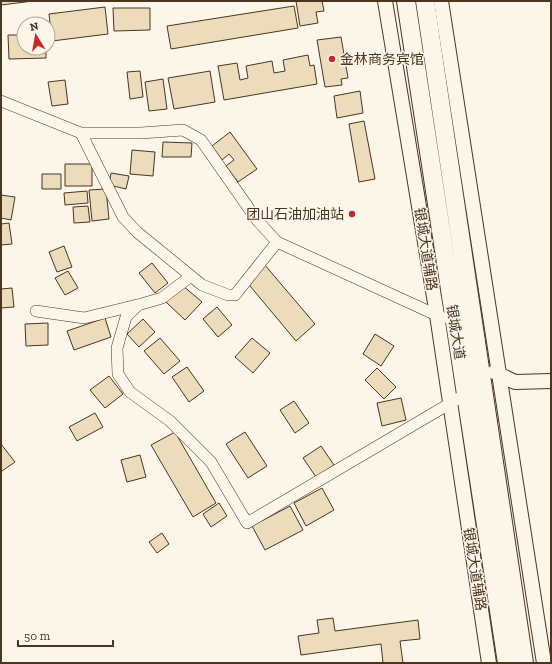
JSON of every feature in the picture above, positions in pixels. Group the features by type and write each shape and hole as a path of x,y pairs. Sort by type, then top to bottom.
{"main road":[{"name":"银城大道","path":"406,1 524,663"},
{"name":"银城大道","path":"425,1 463,322"},
{"name":"银城大道","path":"470,365 466,394 507,663"}],"street":[{"name":"银城大道辅路","path":"385,1 437,315 489,663"},
{"path":"441,1 544,663"},
{"path":"1,101 82,134 141,133 183,130 201,140 257,220 277,242 437,315 463,322"},
{"path":"82,134 123,217 137,232 202,285 228,295 235,295 277,242"},
{"path":"36,311 84,318 162,298 190,276"},
{"path":"138,305 126,317 117,348 118,374 130,392 170,421 211,462 247,523 466,394"},
{"path":"470,365 499,374 515,382 551,381"}],"building":[{"path":"1,1 33,1 1,5"},
{"path":"296,1 322,1 324,11 316,12 318,23 300,26"},
{"path":"294,6 298,28 171,49 167,26"},
{"path":"105,7 108,34 56,40 56,16 49,16 49,14"},
{"path":"113,8 150,8 150,30 114,31"},
{"path":"8,35 16,35 16,56 46,56 46,58 9,59"},
{"name":"金林商务宾馆","path":"341,37 348,78 341,79 342,85 325,87 317,40"},
{"path":"308,55 310,66 314,65 317,84 224,100 218,66 237,63 240,80 248,78 246,66 272,61 274,73 285,71 283,60"},
{"path":"140,71 143,97 130,99 127,72"},
{"path":"210,71 215,102 174,109 168,78"},
{"path":"163,79 167,109 149,111 145,82"},
{"path":"65,80 68,104 52,106 48,82"},
{"path":"360,91 363,113 337,118 334,96"},
{"path":"364,121 375,179 359,182 349,124"},
{"path":"230,132 257,169 238,182 226,166 234,160 229,154 222,160 212,146"},
{"path":"163,142 192,143 191,157 162,157"},
{"path":"132,150 155,152 153,176 130,174"},
{"path":"65,164 92,164 92,186 65,186"},
{"path":"111,173 129,176 126,189 109,185"},
{"path":"42,174 61,174 61,189 42,189"},
{"path":"106,189 109,219 92,221 89,190"},
{"path":"87,191 88,203 65,205 64,193"},
{"path":"1,195 15,197 11,220 1,218"},
{"path":"88,206 90,222 74,223 73,207"},
{"path":"9,223 12,244 1,245 1,224"},
{"path":"64,246 72,267 57,272 49,252"},
{"path":"152,263 168,283 155,293 139,273"},
{"path":"264,264 315,324 296,341 245,280"},
{"path":"68,271 78,288 65,295 55,278"},
{"path":"182,285 202,302 185,320 166,302"},
{"path":"12,288 14,307 1,308 1,289"},
{"path":"217,307 232,325 218,337 203,319"},
{"path":"105,318 111,337 74,350 67,331"},
{"path":"143,319 155,332 139,347 127,334"},
{"path":"48,323 48,345 26,346 25,324"},
{"path":"375,334 394,346 381,366 363,354"},
{"path":"160,338 180,361 164,374 144,351"},
{"path":"252,338 270,353 253,373 235,357"},
{"path":"187,367 204,391 189,402 172,377"},
{"path":"377,368 396,387 384,399 365,380"},
{"path":"109,376 123,394 105,408 90,390"},
{"path":"401,398 406,420 382,426 377,403"},
{"path":"294,401 309,423 295,433 280,410"},
{"path":"95,413 103,427 77,441 69,427"},
{"path":"175,432 216,503 193,517 151,445"},
{"path":"245,432 267,466 248,478 226,444"},
{"path":"1,444 15,462 2,471 1,470"},
{"path":"321,446 334,465 316,477 303,458"},
{"path":"140,455 146,477 127,482 121,460"},
{"path":"322,488 334,510 306,526 294,503"},
{"path":"219,503 227,516 211,527 203,514"},
{"path":"290,506 303,530 265,550 252,526"},
{"path":"162,533 169,544 157,553 149,542"},
{"path":"333,618 335,631 418,620 420,639 400,641 403,663 383,663 381,644 301,655 298,636 319,633 317,620"}],"place":[{"name":"金林商务宾馆","path":"332,59"},
{"name":"团山石油加油站","path":"352,214"}]}
